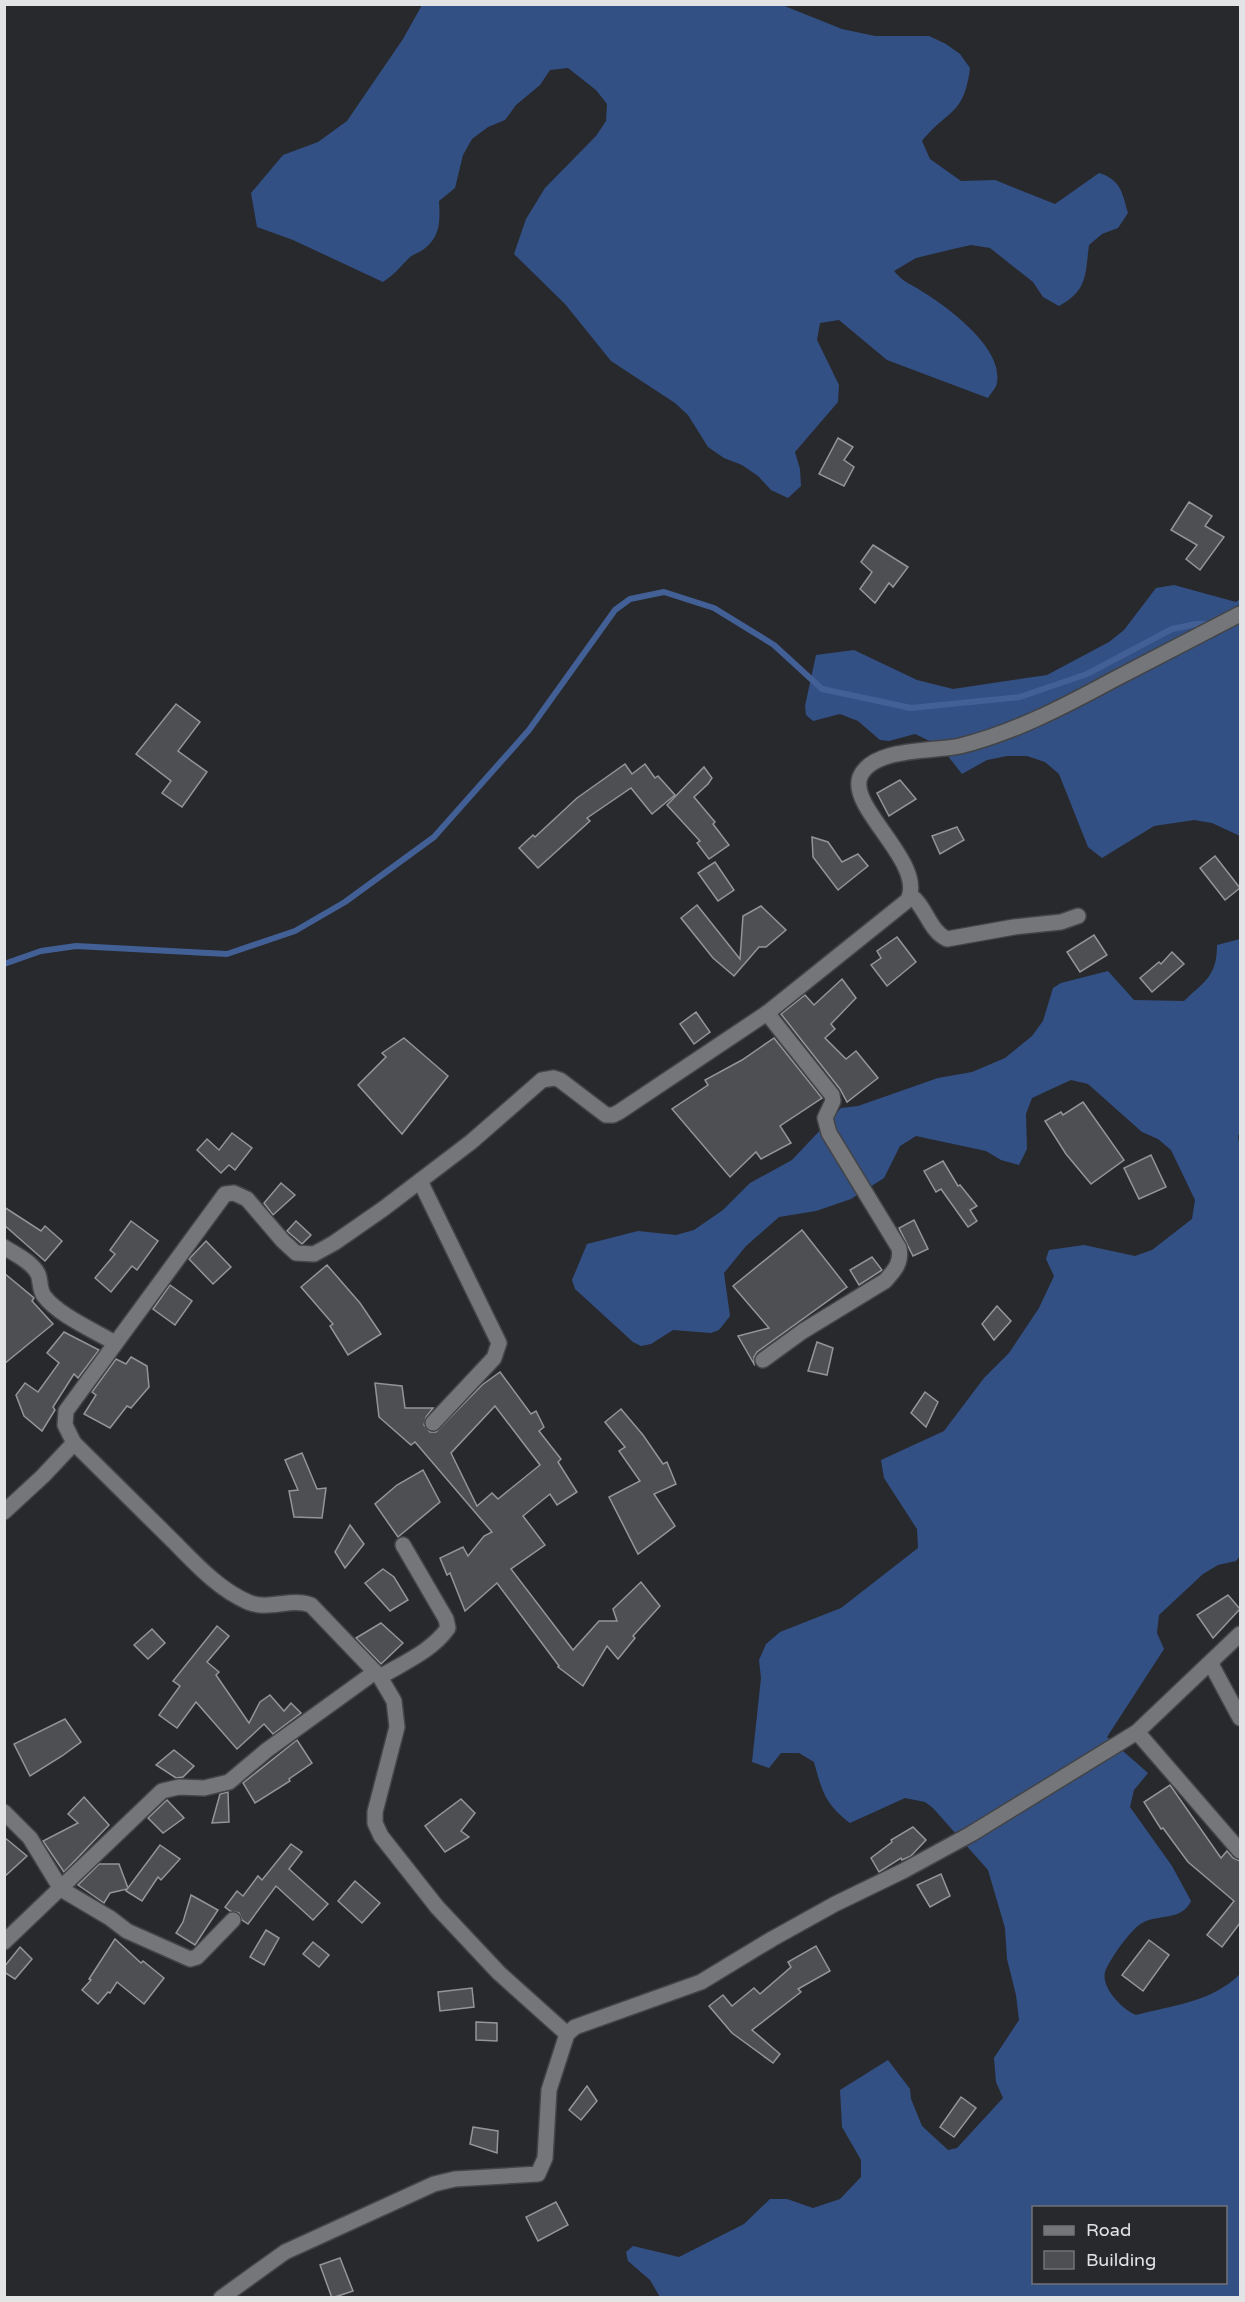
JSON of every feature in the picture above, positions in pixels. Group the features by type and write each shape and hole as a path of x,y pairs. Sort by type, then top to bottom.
{"street":[{"path":"567,2034 499,1973 436,1907 381,1836 375,1823 375,1812 397,1727 394,1701 378,1675 311,1605 300,1602 268,1606 255,1605 234,1595 206,1573 74,1443 65,1425 66,1411 225,1194 234,1192 246,1199 296,1253 308,1255 322,1251 420,1181 471,1142 542,1080 554,1078 560,1080 606,1115 614,1115 767,1012 903,906 910,895 908,876 892,843 871,815 859,791 860,777 870,765 879,759 894,755 960,746 998,734 1055,711 1240,614"},
{"path":"910,895 920,904 937,932 947,939 1014,927 1061,922 1078,916"},
{"path":"763,1360 803,1330 885,1281 898,1265 900,1256 899,1248 829,1133 825,1118 833,1101 832,1095 767,1012"},
{"path":"420,1181 499,1343 494,1358 433,1423"},
{"path":"4,1247 32,1267 38,1274 44,1296 57,1308 115,1343"},
{"path":"4,1512 74,1443"},
{"path":"4,1942 162,1791 179,1787 204,1788 229,1782 267,1750 378,1675 427,1649 441,1637 448,1628 446,1619 403,1545"},
{"path":"221,2298 285,2252 434,2184 455,2179 538,2174 545,2158 549,2090 567,2034 580,2024 708,1978 772,1939 971,1834 1137,1732 1240,1635"},
{"path":"1211,1664 1240,1718"},
{"path":"1137,1732 1240,1851"},
{"path":"4,1812 30,1838 62,1889 110,1918 126,1931 186,1959 197,1957 233,1920"}],"shaded area":[{"path":"422,5 782,5 842,29 875,36 929,36 960,54 970,68 964,95 954,110 922,141 930,159 961,181 995,180 1055,204 1099,173 1112,179 1120,188 1128,213 1118,228 1102,234 1089,245 1085,273 1080,288 1059,306 1043,297 1033,282 990,248 971,245 953,249 916,258 894,271 959,319 983,343 997,369 997,384 988,398 887,360 839,320 820,323 817,340 839,385 838,402 795,452 800,469 801,486 788,498 771,490 758,476 742,465 724,458 708,447 688,415 675,403 611,361 565,304 514,254 526,219 545,188 596,136 606,121 607,104 596,90 568,68 550,70 540,85 516,105 505,120 488,127 472,139 463,155 455,188 439,201 439,221 434,239 383,282 293,240 257,227 251,193 283,155 318,142 347,121 403,39"},
{"path":"1174,585 1236,602 1240,599 1240,836 1212,823 1194,820 1154,826 1102,858 1088,847 1059,774 1045,762 1027,756 1007,756 987,760 962,774 940,746 915,734 889,741 880,740 858,721 840,714 813,721 806,715 805,706 816,655 854,650 917,680 953,689 1047,675 1109,642 1124,630 1156,588"},
{"path":"1240,939 1240,1132 1238,1136 1240,1150 1240,1556 1236,1561 1218,1565 1203,1574 1159,1615 1157,1633 1164,1649 1107,1737 1148,1773 1134,1790 1130,1807 1172,1866 1191,1901 1182,1912 1148,1920 1137,1926 1111,1960 1105,1972 1105,1978 1106,1985 1114,1998 1136,2015 1205,1997 1240,1974 1240,2297 660,2297 650,2280 628,2261 626,2252 633,2246 679,2257 744,2224 770,2199 787,2199 813,2208 840,2199 861,2177 861,2160 842,2127 840,2090 888,2060 910,2089 911,2099 922,2126 948,2150 957,2148 1003,2098 996,2082 994,2058 1019,2020 1016,1995 1007,1959 1005,1928 988,1870 925,1802 905,1798 850,1823 830,1803 819,1781 814,1762 799,1753 781,1753 769,1768 752,1762 761,1678 759,1660 766,1644 780,1632 841,1608 918,1548 917,1529 884,1478 881,1460 944,1431 984,1378 1009,1353 1039,1308 1054,1276 1046,1259 1049,1250 1084,1245 1135,1256 1152,1250 1192,1219 1195,1200 1171,1150 1158,1139 1142,1132 1088,1084 1071,1080 1032,1098 1026,1114 1027,1149 1019,1165 1001,1160 986,1151 916,1136 900,1146 884,1178 851,1199 816,1211 779,1217 746,1246 724,1273 730,1316 719,1330 711,1333 673,1330 651,1344 641,1346 633,1342 575,1289 572,1280 587,1244 638,1231 676,1235 694,1230 723,1210 750,1183 792,1160 841,1108 858,1106 938,1078 972,1072 1005,1058 1032,1036 1043,1021 1053,988 1061,983 1108,971 1134,1000 1184,1001 1204,983 1215,964 1217,945"}],"building":[{"path":"838,438 853,447 844,460 854,467 844,486 819,474"},
{"path":"1189,502 1212,516 1205,526 1224,537 1200,570 1186,559 1197,545 1171,530"},
{"path":"873,545 908,567 893,587 889,583 875,603 860,589 872,572 861,562"},
{"path":"176,704 200,722 178,751 207,772 182,807 162,793 171,781 136,754"},
{"path":"625,764 632,774 645,764 655,778 658,776 675,795 652,814 631,788 587,818 590,821 538,868 519,848 533,835 535,837 577,798"},
{"path":"704,767 712,778 694,797 715,822 713,824 729,845 709,859 697,843 700,841 667,805"},
{"path":"900,780 916,799 889,816 877,793"},
{"path":"957,827 964,840 940,854 932,836"},
{"path":"812,837 828,842 842,862 858,854 868,866 838,890 813,857"},
{"path":"1215,856 1240,888 1225,900 1200,868"},
{"path":"715,862 734,890 718,901 698,873"},
{"path":"697,905 740,959 743,916 761,906 786,930 766,947 759,947 734,976 713,958 681,918"},
{"path":"1094,935 1107,955 1080,972 1067,952"},
{"path":"897,937 916,962 887,986 871,965 881,958 877,951"},
{"path":"1172,952 1184,964 1152,992 1140,978 1159,962 1161,964"},
{"path":"842,979 856,998 831,1024 835,1029 825,1038 846,1059 856,1051 878,1078 847,1102 840,1089 781,1014 805,995 814,1005"},
{"path":"696,1012 710,1032 694,1044 680,1024"},
{"path":"404,1038 448,1076 402,1134 358,1085 386,1057 382,1053"},
{"path":"774,1038 822,1098 780,1126 791,1143 761,1159 756,1152 730,1177 672,1109 708,1085 705,1080 742,1060"},
{"path":"1083,1102 1124,1160 1091,1184 1066,1154 1045,1121 1061,1112 1063,1115"},
{"path":"232,1133 252,1148 235,1170 229,1165 221,1173 197,1150 207,1139 219,1150"},
{"path":"1151,1155 1166,1187 1139,1199 1124,1168"},
{"path":"943,1161 958,1186 960,1185 977,1206 970,1210 977,1221 968,1227 941,1189 936,1192 924,1171"},
{"path":"281,1183 295,1195 273,1215 264,1203"},
{"path":"4,1207 41,1231 45,1226 62,1241 45,1261 4,1225"},
{"path":"914,1220 928,1249 913,1256 899,1228"},
{"path":"131,1221 158,1241 137,1270 132,1266 111,1292 95,1278 115,1254 110,1250"},
{"path":"296,1221 311,1235 302,1244 287,1231"},
{"path":"802,1230 847,1287 757,1352 754,1364 738,1336 769,1328 733,1286"},
{"path":"206,1241 231,1267 213,1284 189,1259"},
{"path":"872,1257 882,1270 859,1285 850,1270"},
{"path":"327,1265 360,1303 381,1334 348,1355 330,1326 333,1324 301,1287"},
{"path":"4,1273 34,1298 32,1301 53,1324 4,1364"},
{"path":"170,1285 192,1301 175,1325 153,1309"},
{"path":"997,1306 1011,1321 994,1340 982,1324"},
{"path":"64,1332 99,1350 78,1378 74,1374 53,1407 55,1410 42,1431 24,1416 16,1395 25,1383 38,1392 59,1363 47,1353"},
{"path":"817,1342 833,1348 827,1375 808,1371"},
{"path":"131,1357 147,1366 149,1387 131,1408 127,1406 110,1428 84,1414 96,1395 92,1392 116,1359 126,1364"},
{"path":"500,1372 531,1414 536,1411 544,1427 539,1431 561,1459 558,1462 577,1492 557,1505 550,1494 523,1516 545,1545 511,1569 573,1650 599,1621 617,1621 613,1609 641,1582 660,1606 633,1636 635,1638 618,1659 607,1646 583,1686 558,1667 497,1583 465,1611 450,1573 447,1575 440,1558 463,1547 468,1556 484,1536 492,1532 415,1442 411,1445 379,1417 375,1383 402,1386 405,1408 433,1408 426,1417 424,1425 430,1432 436,1432 482,1385","holes":["495,1406 540,1465 498,1499 492,1493 477,1506 451,1453"]},
{"path":"925,1392 938,1402 926,1427 911,1413"},
{"path":"621,1409 663,1464 667,1462 676,1484 654,1494 675,1526 638,1554 609,1497 640,1481 619,1451 625,1447 605,1422"},
{"path":"302,1453 317,1489 326,1488 322,1518 294,1517 289,1491 298,1490 285,1460"},
{"path":"423,1470 440,1502 398,1537 375,1504 397,1485"},
{"path":"350,1525 364,1544 345,1568 335,1552"},
{"path":"383,1569 394,1577 408,1600 390,1611 365,1583"},
{"path":"1228,1595 1240,1609 1213,1638 1197,1615"},
{"path":"381,1623 403,1643 381,1664 356,1638"},
{"path":"217,1626 229,1636 207,1662 219,1672 216,1675 249,1723 260,1702 270,1695 284,1711 291,1703 301,1713 273,1734 264,1724 237,1749 196,1702 177,1728 159,1715 180,1686 173,1681"},
{"path":"152,1629 165,1643 148,1659 134,1645"},
{"path":"65,1719 81,1742 30,1776 14,1744"},
{"path":"297,1740 312,1763 289,1779 290,1781 255,1803 243,1783"},
{"path":"174,1750 194,1766 183,1777 176,1778 156,1765"},
{"path":"1170,1785 1221,1858 1227,1851 1233,1858 1240,1861 1240,1923 1222,1947 1207,1935 1234,1901 1188,1862 1163,1828 1161,1829 1144,1802"},
{"path":"228,1792 229,1822 212,1823 220,1794"},
{"path":"84,1797 109,1825 64,1872 43,1841 78,1823 68,1814"},
{"path":"461,1799 475,1813 461,1831 469,1837 445,1852 425,1826"},
{"path":"167,1800 184,1818 163,1833 148,1818"},
{"path":"913,1827 926,1840 911,1856 902,1860 901,1858 879,1872 871,1858 892,1842 891,1840"},
{"path":"4,1837 27,1856 4,1877"},
{"path":"291,1844 302,1852 289,1869 328,1904 313,1920 276,1886 248,1924 242,1920 239,1913 225,1907 237,1891 243,1896 258,1876 262,1880"},
{"path":"160,1845 180,1859 161,1880 158,1877 142,1901 126,1891 127,1889 110,1893 104,1903 78,1885 99,1864 119,1864 128,1888"},
{"path":"941,1874 950,1896 930,1907 917,1885"},
{"path":"355,1881 380,1903 362,1923 338,1901"},
{"path":"191,1895 218,1910 195,1945 176,1933 183,1922"},
{"path":"266,1930 279,1938 264,1965 250,1957"},
{"path":"115,1939 141,1963 143,1961 164,1978 144,2004 117,1982 110,1993 108,1992 98,2004 82,1990 91,1980 89,1979"},
{"path":"1149,1940 1169,1955 1143,1991 1122,1975"},
{"path":"313,1942 329,1955 319,1967 303,1954"},
{"path":"816,1946 830,1971 798,1989 801,1992 752,2030 780,2054 773,2063 732,2033 709,2006 723,1995 732,2006 754,1988 760,1994 791,1967 788,1962"},
{"path":"20,1947 32,1959 15,1979 4,1972 4,1967"},
{"path":"472,1988 474,2007 440,2011 438,1992"},
{"path":"476,2022 497,2023 497,2041 476,2040"},
{"path":"587,2086 597,2101 581,2120 569,2110"},
{"path":"961,2097 976,2108 954,2137 940,2127"},
{"path":"473,2127 498,2131 497,2153 470,2144"},
{"path":"556,2202 568,2225 538,2241 526,2217"},
{"path":"340,2258 353,2291 332,2298 320,2265"}],"waterway":[{"path":"4,964 41,951 76,946 227,954 295,931 345,902 434,837 529,730 615,610 630,599 664,592 714,608 774,645 822,689 911,708 1020,697 1087,674 1172,629 1196,624 1210,624"}]}
